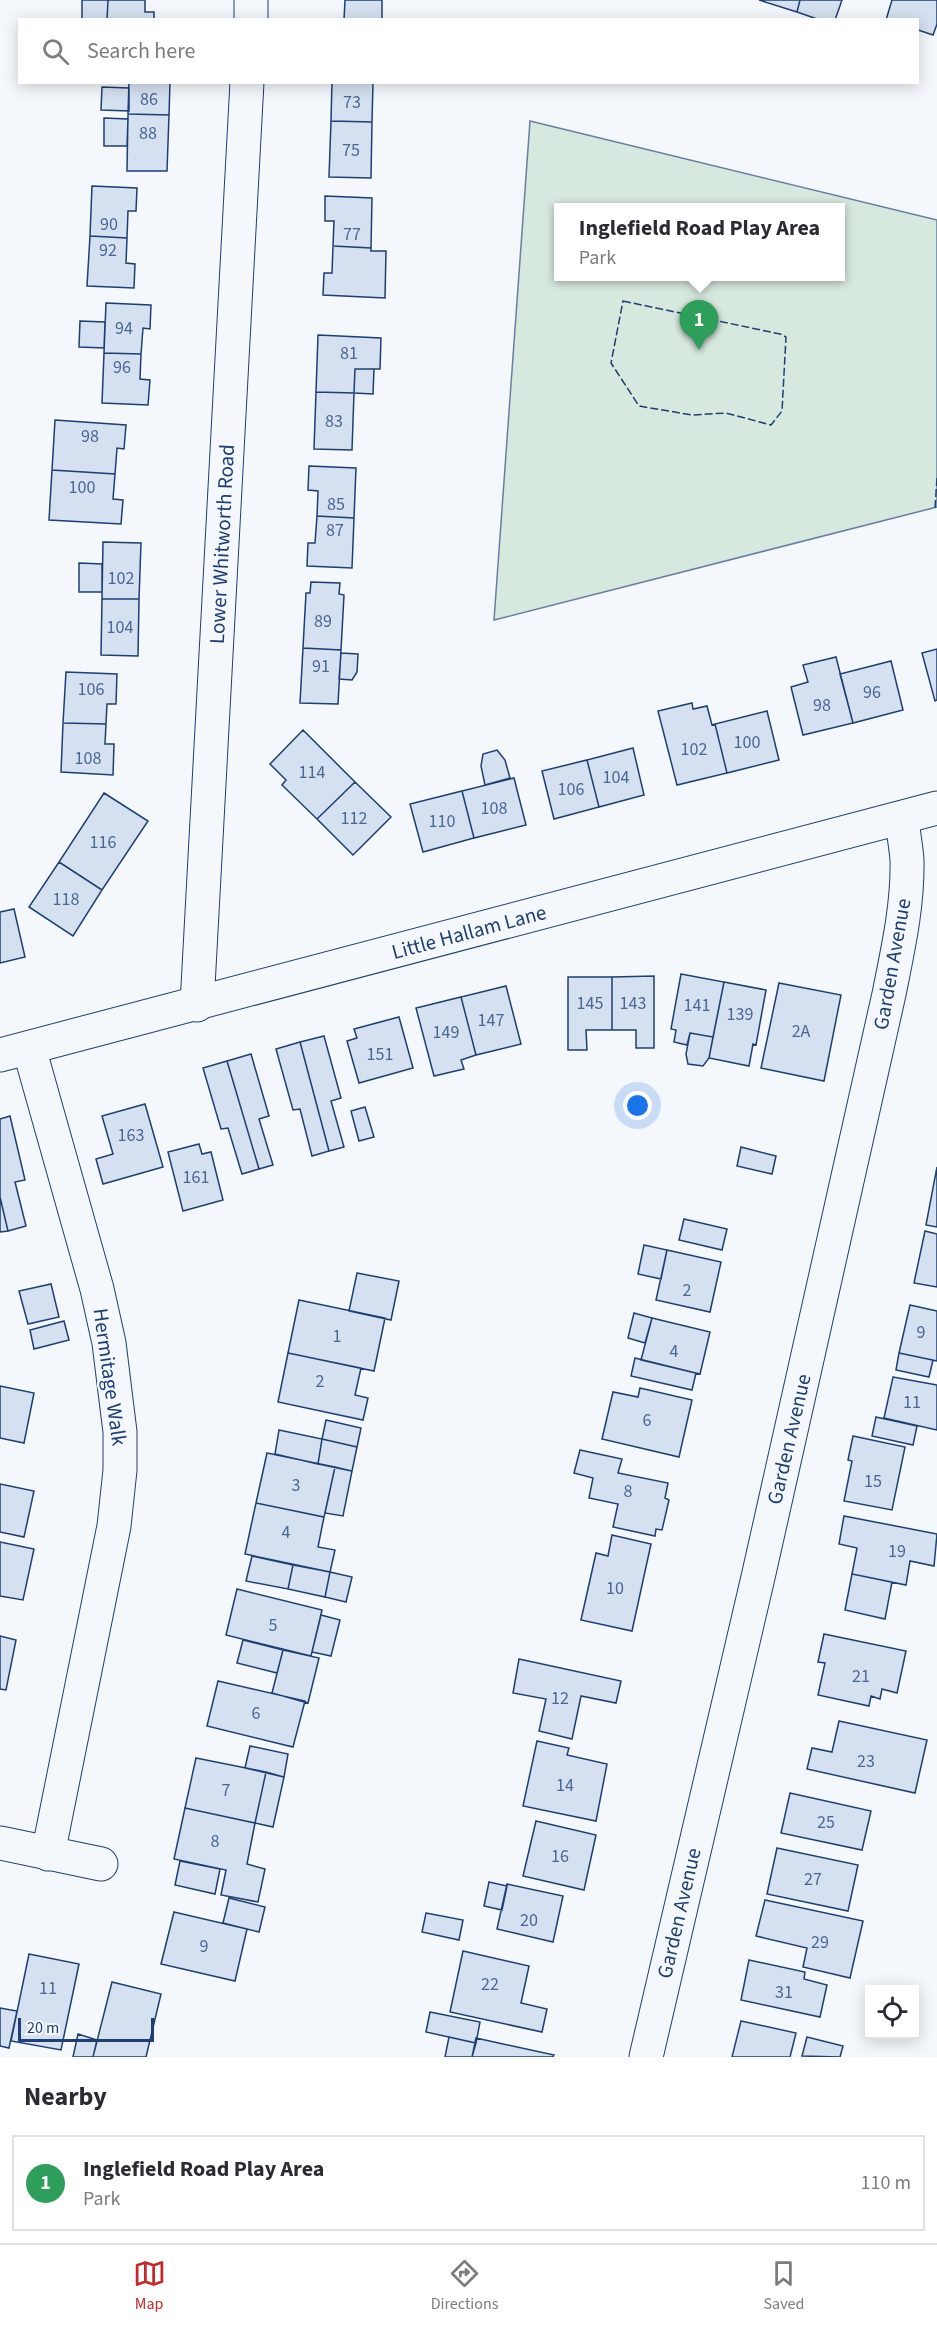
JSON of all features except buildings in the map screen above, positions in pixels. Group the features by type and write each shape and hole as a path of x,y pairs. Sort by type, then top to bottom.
{"street":[{"path":"250,18 252,0"},
{"name":"Lower Whitworth Road","path":"196,1005 247,84"},
{"name":"Little Hallam Lane","path":"14,1051 196,1005 937,808"},
{"name":"Garden Avenue","path":"646,2057 759,1573 889,994 902,926 907,883 907,857 902,818"},
{"name":"Hermitage Walk","path":"14,1051 97,1289 109,1342 120,1432 120,1470 114,1526 48,1854"},
{"path":"0,1844 101,1864"}],"shaded area":[{"path":"530,121 937,220 937,507 494,620"}],"fence":[{"path":"623,301 786,337 782,411 771,425 726,413 692,415 639,406 611,363 623,301"},
{"path":"935,508 937,478"}],"place":[{"name":"Inglefield Road Play Area","path":"699,350"}]}
